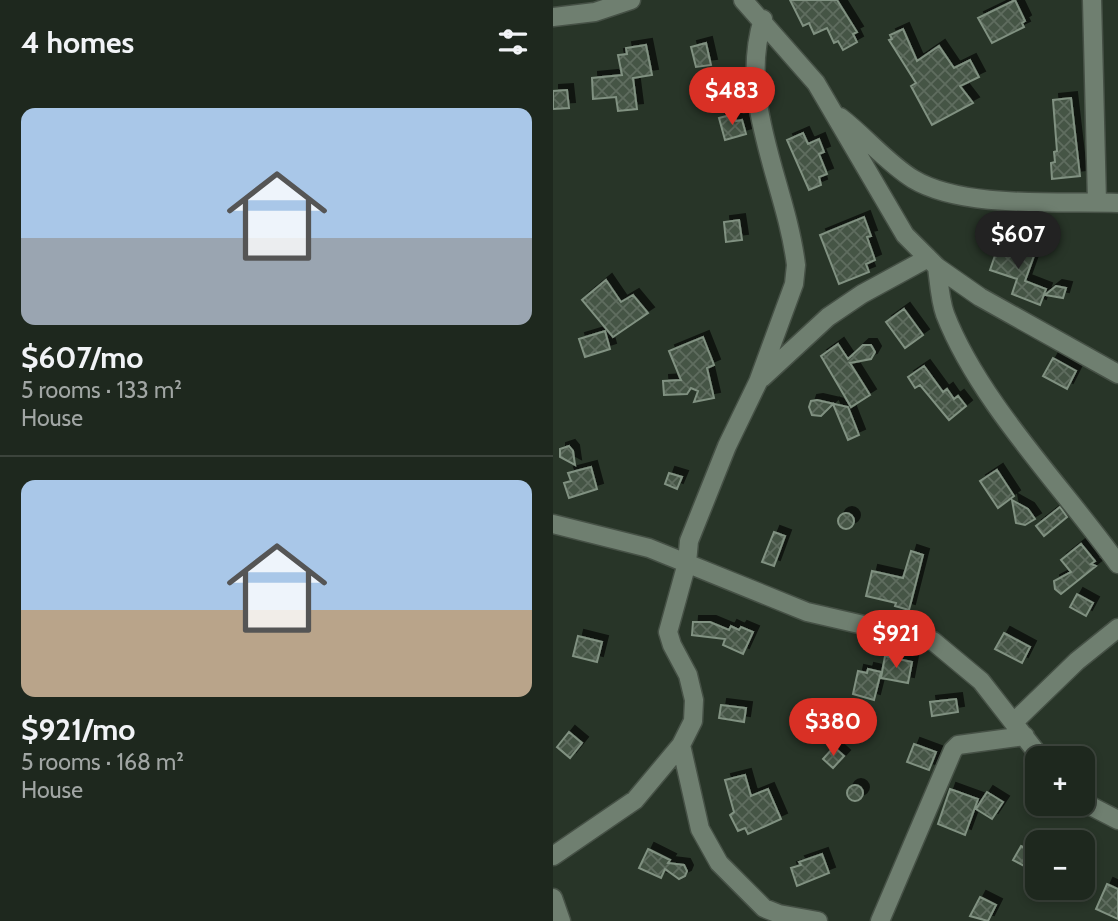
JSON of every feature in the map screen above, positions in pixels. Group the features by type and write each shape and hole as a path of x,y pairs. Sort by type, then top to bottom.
{"street":[{"path":"553,17 595,12 631,0"},
{"path":"743,0 763,19 816,83 905,235 932,262 980,297 1118,374"},
{"path":"1092,0 1097,202"},
{"path":"553,856 635,800 681,745 692,721 694,699 688,675 671,645 668,632 687,563 693,525 758,382 794,284 796,265 768,153 756,86 755,46 763,19"},
{"path":"837,115 910,177 934,190 968,198 1118,202"},
{"path":"758,382 828,317 862,294 932,262"},
{"path":"932,262 944,311 966,356 1002,411 1118,564"},
{"path":"553,524 649,548 739,587 807,612 933,641 981,681 1032,746"},
{"path":"880,921 953,750 958,745 1020,729 1077,661 1118,628"},
{"path":"681,745 700,829 719,863 764,908 779,914 818,921"},
{"path":"1095,808 1118,820"},
{"path":"553,898 561,921"}],"building":[{"path":"790,0 837,0 857,32 853,34 857,42 843,50 838,41 834,43 827,28 814,34 809,23 803,26"},
{"path":"1015,0 1025,21 1022,23 1024,27 992,43 978,18"},
{"path":"903,29 917,61 939,46 954,68 970,60 979,77 960,86 973,103 932,125 911,86 916,83 889,40 892,39 890,35"},
{"path":"706,43 711,65 696,67 691,47"},
{"path":"646,45 652,75 633,78 637,109 618,111 616,97 593,99 592,78 622,75 618,55 627,54 626,48"},
{"path":"567,90 569,108 553,109 553,91"},
{"path":"1071,98 1080,176 1052,179 1051,163 1055,162 1054,152 1057,151 1053,100"},
{"path":"734,114 736,121 742,120 746,134 725,140 719,118"},
{"path":"803,133 808,144 819,139 824,152 819,154 827,174 819,177 821,185 809,190 787,140"},
{"path":"864,217 875,260 866,264 869,272 839,284 820,235"},
{"path":"739,220 742,240 726,242 724,222"},
{"path":"1000,241 1035,253 1025,281 1046,289 1040,305 1012,294 1017,279 990,270"},
{"path":"606,280 621,302 633,295 648,313 613,337 582,300"},
{"path":"1056,286 1066,288 1063,298 1045,295"},
{"path":"904,309 923,335 905,348 886,322"},
{"path":"605,331 610,349 585,357 579,339"},
{"path":"703,337 714,365 707,368 714,398 694,402 698,391 691,388 687,394 664,395 663,381 681,380 669,351"},
{"path":"838,344 848,359 863,345 871,345 875,352 871,359 850,363 870,395 851,407 821,356"},
{"path":"1053,358 1076,371 1067,389 1043,376"},
{"path":"924,366 943,392 947,389 954,399 958,396 966,406 949,420 920,385 915,388 908,377"},
{"path":"817,400 848,407 859,435 848,440 833,404 821,416 812,415 809,407 811,401"},
{"path":"569,446 573,451 575,465 560,457 560,449"},
{"path":"591,467 597,489 569,498 564,483 571,481 568,473"},
{"path":"997,470 1014,496 998,508 980,481"},
{"path":"669,473 682,477 677,489 665,484"},
{"path":"1012,500 1028,509 1035,519 1025,525 1016,523"},
{"path":"1060,507 1067,517 1044,536 1036,526"},
{"path":"846,513 854,521 846,529 838,521"},
{"path":"774,532 785,536 774,566 762,562"},
{"path":"1081,544 1095,561 1091,564 1096,566 1061,594 1055,589 1054,581 1071,572 1061,560"},
{"path":"911,551 923,555 909,610 895,606 896,603 866,596 872,571 903,578"},
{"path":"1077,594 1093,603 1086,616 1070,607"},
{"path":"693,622 710,622 729,630 731,626 739,630 741,627 753,632 743,654 723,645 725,639 692,635"},
{"path":"1004,633 1030,647 1022,663 995,649"},
{"path":"578,636 602,642 597,662 573,656"},
{"path":"885,656 912,662 908,683 881,678"},
{"path":"868,669 881,672 874,700 853,694 858,671 867,673"},
{"path":"956,699 958,712 932,716 930,702"},
{"path":"721,705 746,708 744,722 719,718"},
{"path":"569,732 582,743 570,758 557,747"},
{"path":"914,744 936,752 929,770 907,762"},
{"path":"834,747 844,756 833,768 823,759"},
{"path":"745,775 751,796 768,789 781,819 748,834 745,828 738,831 730,815 734,812 725,780"},
{"path":"852,785 858,785 863,793 861,799 852,801 847,796 847,790"},
{"path":"950,789 978,799 965,835 938,824"},
{"path":"987,792 1003,802 992,819 976,809"},
{"path":"1021,846 1025,848 1025,866 1013,860"},
{"path":"648,849 670,860 668,863 684,865 687,871 685,876 679,879 665,869 661,878 639,868"},
{"path":"822,854 829,873 797,886 791,868 801,865 799,862"},
{"path":"1107,884 1118,889 1118,919 1096,909"},
{"path":"980,897 996,905 988,921 970,916"}]}
